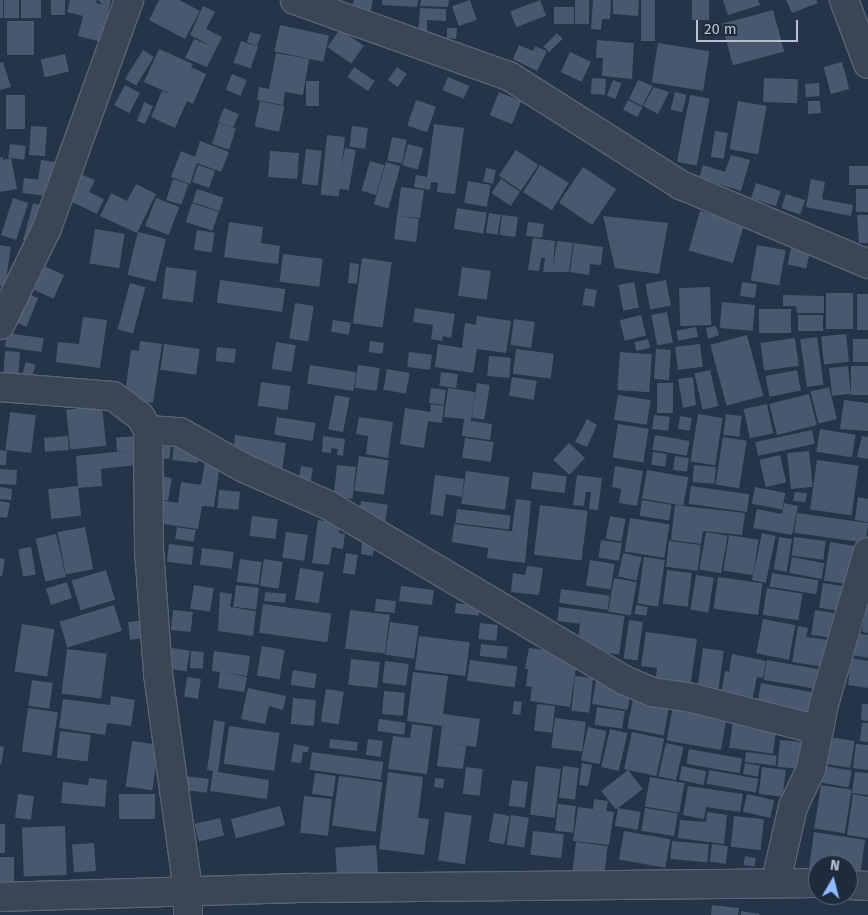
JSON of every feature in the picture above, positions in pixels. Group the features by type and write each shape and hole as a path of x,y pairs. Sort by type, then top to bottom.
{"street":[{"path":"0,325 47,228 129,0"},
{"path":"295,0 510,76 681,185 868,264"},
{"path":"844,0 868,64"},
{"path":"0,388 113,396 140,416 148,430 149,550 158,674 188,903"},
{"path":"148,430 180,432 244,468 328,505 624,680 652,692 692,698 820,730"},
{"path":"776,881 793,807 811,769 848,612 868,552"},
{"path":"0,897 188,903 478,886 708,887 776,881 808,883"}],"building":[{"path":"0,0 3,0 3,18 0,18"},
{"path":"4,0 19,0 19,18 4,18"},
{"path":"21,0 41,0 41,18 21,18"},
{"path":"51,0 65,0 65,15 51,15"},
{"path":"70,0 97,0 96,3 103,5 98,0 111,0 101,42 78,36 83,16 67,12"},
{"path":"159,0 179,0 200,11 185,39 149,20"},
{"path":"354,0 373,0 369,18 350,13"},
{"path":"382,0 418,0 417,7 382,5"},
{"path":"421,0 449,0 448,7 420,6"},
{"path":"470,0 477,20 459,26 452,6"},
{"path":"540,0 546,16 516,27 510,11"},
{"path":"575,0 589,0 589,24 575,24"},
{"path":"593,0 611,0 610,19 602,19 601,30 591,29"},
{"path":"613,0 639,0 638,16 613,14"},
{"path":"641,0 655,0 655,41 641,41"},
{"path":"692,0 709,0 709,20 692,20"},
{"path":"723,0 758,0 760,5 728,15"},
{"path":"786,0 816,0 818,3 792,13"},
{"path":"203,6 215,12 206,29 222,37 207,67 185,58 194,39 212,46 190,35"},
{"path":"554,7 574,7 574,24 554,24"},
{"path":"420,8 446,9 446,21 427,20 427,35 418,34"},
{"path":"773,10 784,52 733,65 722,24"},
{"path":"7,21 34,21 34,55 7,55"},
{"path":"280,25 329,35 323,62 274,51"},
{"path":"447,28 457,28 456,39 447,38"},
{"path":"340,29 364,46 351,64 327,47"},
{"path":"250,32 261,35 257,46 247,42"},
{"path":"557,33 563,39 549,52 544,46"},
{"path":"597,40 634,43 632,79 602,76 603,58 596,58"},
{"path":"241,41 258,47 251,69 234,63"},
{"path":"658,43 709,51 703,91 652,83"},
{"path":"519,45 533,51 535,46 547,51 537,71 513,59"},
{"path":"159,49 193,64 191,67 206,74 193,104 187,101 175,128 151,117 162,91 171,94 144,82"},
{"path":"143,50 154,57 136,86 125,79"},
{"path":"570,52 591,62 582,82 561,72"},
{"path":"276,53 309,59 303,95 285,92 283,105 257,100 259,87 269,89"},
{"path":"65,54 69,72 45,77 41,60"},
{"path":"3,62 11,87 0,90 0,63"},
{"path":"842,62 849,89 831,94 824,67"},
{"path":"354,67 375,81 368,91 347,77"},
{"path":"397,67 407,74 398,87 388,80"},
{"path":"232,74 247,80 240,96 226,90"},
{"path":"448,77 469,86 464,99 443,90"},
{"path":"592,78 606,79 605,95 591,94"},
{"path":"764,78 798,79 797,103 763,102"},
{"path":"613,80 621,83 615,99 607,96"},
{"path":"638,80 653,86 642,106 629,99"},
{"path":"306,81 319,81 319,106 306,106"},
{"path":"819,83 820,96 806,97 805,84"},
{"path":"125,85 140,93 129,113 114,105"},
{"path":"654,87 669,92 658,114 643,106"},
{"path":"499,92 521,101 512,124 490,115"},
{"path":"675,92 687,95 682,112 671,109"},
{"path":"6,95 25,95 25,129 6,129"},
{"path":"690,95 710,99 697,166 677,162"},
{"path":"416,100 436,107 427,132 407,126"},
{"path":"628,100 642,107 637,117 623,110"},
{"path":"260,101 284,106 279,132 255,126"},
{"path":"738,101 767,106 758,154 729,149"},
{"path":"808,101 820,101 821,113 808,114"},
{"path":"144,102 153,106 145,124 137,121"},
{"path":"224,108 239,114 233,128 218,122"},
{"path":"219,123 236,129 229,150 212,144"},
{"path":"434,124 464,128 455,194 437,192 438,183 431,182 430,190 414,187 416,175 427,177"},
{"path":"31,126 47,127 45,156 29,155"},
{"path":"352,126 368,128 365,149 349,147"},
{"path":"715,131 728,133 724,159 711,157"},
{"path":"327,135 345,137 339,197 321,195"},
{"path":"392,137 407,140 402,163 387,161"},
{"path":"200,141 229,152 221,172 197,163 190,184 171,177 181,151 195,157"},
{"path":"10,144 26,146 24,160 8,158"},
{"path":"408,144 423,148 418,169 402,165"},
{"path":"345,148 356,150 349,190 338,188"},
{"path":"306,149 322,151 318,186 302,184"},
{"path":"516,150 538,165 521,191 499,176"},
{"path":"270,151 299,153 297,179 268,177"},
{"path":"731,155 750,160 741,191 699,178 703,165 725,172"},
{"path":"3,157 3,160 11,158 17,189 0,192 0,158"},
{"path":"41,160 55,162 52,182 38,180"},
{"path":"370,161 384,165 376,195 361,191"},
{"path":"386,162 400,166 388,208 374,204"},
{"path":"198,165 215,171 209,188 192,182"},
{"path":"540,165 569,183 552,210 523,192"},
{"path":"849,166 868,166 868,185 849,185"},
{"path":"583,167 616,189 592,225 559,203"},
{"path":"486,168 496,170 493,184 483,182"},
{"path":"80,174 95,180 89,192 104,199 97,214 68,200"},
{"path":"24,178 47,181 45,196 22,193"},
{"path":"173,179 188,184 181,205 166,200"},
{"path":"501,179 520,192 511,206 491,193"},
{"path":"811,179 825,182 822,199 853,205 851,216 806,207"},
{"path":"468,181 491,185 487,207 464,203"},
{"path":"756,183 781,191 776,206 751,198"},
{"path":"136,184 156,194 137,233 100,216 111,193 127,201"},
{"path":"401,187 424,190 420,218 399,216 419,219 416,242 394,239"},
{"path":"197,189 224,198 219,211 193,202"},
{"path":"856,189 868,189 868,212 856,212"},
{"path":"786,194 805,200 800,214 781,208"},
{"path":"13,198 28,203 16,240 1,235"},
{"path":"156,198 179,207 169,235 145,226"},
{"path":"33,203 44,206 34,243 23,240"},
{"path":"192,203 219,212 212,231 186,222"},
{"path":"457,208 487,213 483,233 454,229"},
{"path":"700,211 744,224 733,263 689,250"},
{"path":"489,213 501,215 498,235 486,233"},
{"path":"502,215 518,217 515,237 500,235"},
{"path":"857,215 868,215 868,243 859,243"},
{"path":"603,216 668,223 659,274 615,268"},
{"path":"229,222 263,227 261,243 280,246 278,264 224,257"},
{"path":"528,222 544,224 542,238 526,236"},
{"path":"95,229 125,234 119,268 90,264"},
{"path":"197,230 215,233 212,253 194,250"},
{"path":"138,232 166,239 155,282 127,275"},
{"path":"533,238 555,241 553,267 557,241 573,243 569,272 543,272 545,258 541,258 539,271 528,270"},
{"path":"574,243 603,247 601,265 590,264 589,275 570,272"},
{"path":"792,244 811,248 806,268 788,265"},
{"path":"0,245 11,247 5,286 0,286"},
{"path":"757,245 786,250 779,285 751,280"},
{"path":"283,254 323,259 319,287 280,282"},
{"path":"362,258 392,262 383,328 353,323"},
{"path":"350,263 359,264 357,284 348,283"},
{"path":"44,266 64,275 54,299 33,290"},
{"path":"166,267 197,271 193,303 162,299"},
{"path":"462,267 491,271 487,300 458,296"},
{"path":"220,280 285,289 282,312 217,303"},
{"path":"666,280 671,306 650,310 645,284"},
{"path":"634,282 639,308 623,311 618,285"},
{"path":"742,282 757,284 755,298 740,296"},
{"path":"130,283 145,287 133,334 118,329"},
{"path":"710,287 711,325 680,326 679,288"},
{"path":"585,288 597,290 594,307 582,305"},
{"path":"826,293 853,293 853,329 826,329"},
{"path":"28,294 38,298 27,327 16,323"},
{"path":"857,294 868,294 868,330 857,330"},
{"path":"783,295 824,296 824,313 797,313 796,306 783,306"},
{"path":"722,302 755,305 753,331 720,328"},
{"path":"295,303 314,306 308,342 289,339"},
{"path":"415,308 455,314 451,338 443,336 442,341 431,339 433,325 413,322"},
{"path":"759,309 791,309 791,333 759,333"},
{"path":"667,312 673,342 657,345 651,315"},
{"path":"641,315 646,335 625,341 620,320"},
{"path":"798,315 823,315 823,331 798,331"},
{"path":"477,316 511,321 506,353 477,349 473,373 435,367 438,344 462,348 465,323 476,325"},
{"path":"83,317 107,320 100,368 56,362 58,342 79,344"},
{"path":"514,319 535,322 531,348 510,345"},
{"path":"333,320 351,323 349,335 331,332"},
{"path":"716,326 719,335 708,339 706,328"},
{"path":"696,327 698,337 678,341 676,331"},
{"path":"7,333 44,338 42,352 5,347"},
{"path":"846,334 849,362 824,364 821,337"},
{"path":"747,335 763,396 727,406 710,345"},
{"path":"817,337 824,385 807,387 800,339"},
{"path":"795,338 799,366 764,371 760,343"},
{"path":"648,339 650,348 636,351 634,342"},
{"path":"853,339 868,339 868,362 853,362"},
{"path":"140,341 162,344 153,403 124,399 131,350 139,351"},
{"path":"370,341 384,343 382,354 368,352"},
{"path":"276,342 296,345 292,372 272,369"},
{"path":"164,344 200,349 196,375 160,370"},
{"path":"700,344 703,367 678,370 675,347"},
{"path":"217,347 236,349 234,363 216,361"},
{"path":"516,349 554,354 551,378 513,374"},
{"path":"656,349 671,350 669,380 654,379"},
{"path":"5,351 20,352 18,377 3,376"},
{"path":"409,352 432,355 430,370 407,367"},
{"path":"620,352 652,354 649,392 617,390"},
{"path":"489,356 511,358 509,378 487,376"},
{"path":"26,362 36,365 32,377 22,374"},
{"path":"310,365 356,372 353,391 307,384"},
{"path":"358,365 380,368 377,391 355,388"},
{"path":"848,366 851,394 832,396 829,368"},
{"path":"851,366 868,366 868,395 851,395"},
{"path":"387,369 410,373 406,394 383,390"},
{"path":"710,370 718,406 703,410 694,374"},
{"path":"797,370 801,391 770,397 766,376"},
{"path":"441,372 458,374 456,388 439,386"},
{"path":"512,377 537,381 534,400 509,396"},
{"path":"693,377 696,405 683,408 678,379"},
{"path":"261,382 291,386 287,410 258,406"},
{"path":"477,383 490,385 484,420 472,418"},
{"path":"657,383 673,383 673,413 657,413"},
{"path":"829,387 837,419 819,424 811,392"},
{"path":"431,388 446,390 444,405 429,403"},
{"path":"448,388 475,392 471,421 492,424 490,440 462,436 464,419 444,417"},
{"path":"809,394 817,425 777,435 769,404"},
{"path":"335,395 350,398 343,432 328,429"},
{"path":"618,395 651,400 647,425 614,420"},
{"path":"844,400 868,403 868,431 840,429"},
{"path":"431,404 444,406 442,423 428,421 424,448 400,444 405,408 430,412"},
{"path":"767,404 773,433 750,438 744,409"},
{"path":"102,406 106,446 70,450 66,410"},
{"path":"10,412 36,415 31,453 5,450"},
{"path":"698,414 723,418 715,465 690,461"},
{"path":"726,414 742,416 739,437 723,435"},
{"path":"654,415 670,417 668,431 652,429"},
{"path":"680,416 692,418 690,431 678,429"},
{"path":"277,417 316,423 313,441 274,435"},
{"path":"359,417 393,422 388,458 366,454 368,436 356,434"},
{"path":"587,419 597,425 587,447 575,442"},
{"path":"618,424 649,429 643,462 613,458"},
{"path":"820,429 856,435 852,457 816,452"},
{"path":"812,430 815,444 758,456 755,442"},
{"path":"235,435 286,443 281,478 233,454"},
{"path":"655,435 689,441 687,456 652,450"},
{"path":"68,436 69,450 45,452 44,438"},
{"path":"138,436 139,450 117,452 116,438"},
{"path":"323,436 345,439 343,456 337,455 338,449 331,448 331,453 322,452"},
{"path":"862,436 868,437 868,459 857,457"},
{"path":"723,437 747,441 739,488 715,484"},
{"path":"465,438 494,442 491,462 462,458"},
{"path":"159,443 171,444 170,459 158,458"},
{"path":"569,443 585,458 569,475 553,460"},
{"path":"174,445 200,448 198,463 172,460"},
{"path":"0,450 7,451 6,465 0,465"},
{"path":"135,450 137,465 90,470 101,469 102,486 78,488 76,456"},
{"path":"809,451 813,487 791,489 787,453"},
{"path":"653,452 667,454 665,467 651,465"},
{"path":"780,455 786,482 766,487 760,460"},
{"path":"359,456 389,460 384,495 354,491"},
{"path":"675,456 689,458 687,472 673,470"},
{"path":"817,460 859,466 852,515 810,510"},
{"path":"205,461 220,463 214,507 202,506 198,529 157,523 160,500 178,503 181,482 201,485"},
{"path":"337,465 356,467 353,499 334,497"},
{"path":"694,465 716,467 714,484 693,482"},
{"path":"301,466 313,468 310,485 298,483"},
{"path":"615,466 643,471 637,506 619,503 621,489 612,487"},
{"path":"0,469 17,470 16,485 0,484"},
{"path":"647,470 688,477 683,506 642,499"},
{"path":"466,471 510,477 505,510 461,504"},
{"path":"533,472 567,476 565,493 531,489"},
{"path":"435,475 464,479 462,497 446,494 443,516 430,514"},
{"path":"577,475 602,478 598,510 589,509 591,492 586,492 584,506 573,505"},
{"path":"160,476 172,478 168,501 156,499"},
{"path":"78,486 81,516 51,519 48,489"},
{"path":"691,486 749,494 747,512 688,504"},
{"path":"0,487 12,489 11,500 0,499"},
{"path":"755,487 785,493 782,510 752,504"},
{"path":"219,490 240,492 238,510 217,508"},
{"path":"795,492 807,493 805,502 793,501"},
{"path":"858,497 868,499 868,522 855,520"},
{"path":"516,499 531,501 525,563 487,558 488,548 452,542 454,524 519,532 512,531"},
{"path":"642,500 672,505 669,520 639,516"},
{"path":"0,501 10,503 7,518 0,517"},
{"path":"361,501 388,505 385,522 359,518"},
{"path":"784,503 798,506 792,535 753,528 757,509 782,514"},
{"path":"540,505 588,511 582,560 534,555"},
{"path":"675,505 745,513 742,535 703,531 701,544 671,540"},
{"path":"457,509 511,516 509,529 455,523"},
{"path":"797,513 868,523 866,543 794,533"},
{"path":"252,516 278,519 275,539 250,536"},
{"path":"610,516 626,519 621,542 606,539"},
{"path":"630,518 670,524 664,558 625,552"},
{"path":"318,520 340,523 339,533 345,534 343,549 332,547 329,565 312,563"},
{"path":"85,527 93,569 66,575 58,532"},
{"path":"177,527 196,530 194,542 175,539"},
{"path":"286,532 308,535 304,561 282,558"},
{"path":"706,532 728,536 721,573 699,569"},
{"path":"762,533 776,536 766,583 752,580"},
{"path":"56,534 66,577 45,582 36,539"},
{"path":"729,535 759,540 753,575 723,571"},
{"path":"779,537 792,539 787,572 774,570"},
{"path":"794,537 826,541 823,560 792,556"},
{"path":"601,540 622,543 619,561 598,558"},
{"path":"669,541 701,545 698,571 666,567"},
{"path":"362,542 374,544 373,556 361,554"},
{"path":"830,542 855,546 849,584 824,581"},
{"path":"169,544 194,547 192,565 167,562"},
{"path":"31,547 36,575 23,577 18,549"},
{"path":"202,548 234,552 232,569 200,565"},
{"path":"346,553 358,555 355,575 343,573"},
{"path":"623,553 642,557 637,580 618,576"},
{"path":"644,557 665,560 658,606 637,604"},
{"path":"792,557 824,563 821,579 789,573"},
{"path":"0,558 5,559 2,576 0,576"},
{"path":"240,559 262,562 259,585 237,582"},
{"path":"264,559 283,562 279,589 260,586"},
{"path":"590,560 615,564 611,590 586,586"},
{"path":"527,566 543,568 539,595 511,592 513,573 525,575"},
{"path":"300,568 324,572 319,603 295,600"},
{"path":"106,570 115,600 81,610 72,581"},
{"path":"667,570 692,573 688,607 663,604"},
{"path":"772,573 818,580 816,594 770,587"},
{"path":"696,575 714,578 708,612 691,610"},
{"path":"718,577 763,583 758,615 714,609"},
{"path":"614,578 637,582 631,615 608,611"},
{"path":"67,582 72,598 51,605 46,588"},
{"path":"823,583 848,587 844,612 819,608"},
{"path":"194,585 214,588 210,612 190,609"},
{"path":"236,585 259,588 256,610 233,607"},
{"path":"401,586 434,590 432,605 399,601"},
{"path":"767,588 803,594 798,620 763,615"},
{"path":"561,589 610,596 608,610 559,603"},
{"path":"220,592 232,594 230,607 256,611 253,636 218,631"},
{"path":"265,592 286,594 285,603 264,601"},
{"path":"376,599 396,601 395,613 375,611"},
{"path":"456,603 480,606 479,616 455,613"},
{"path":"868,603 868,633 862,632"},
{"path":"263,604 331,614 327,642 259,633"},
{"path":"114,605 122,631 67,647 59,622"},
{"path":"636,605 648,607 646,616 635,614"},
{"path":"559,607 582,610 580,624 557,621"},
{"path":"173,610 193,612 191,632 171,630"},
{"path":"350,610 390,615 385,654 345,649"},
{"path":"582,610 625,616 619,655 577,649"},
{"path":"815,610 841,614 837,639 811,635"},
{"path":"763,619 795,625 789,660 756,653"},
{"path":"146,620 148,638 130,640 128,622"},
{"path":"629,620 643,622 637,661 624,659"},
{"path":"390,622 419,626 414,659 385,655"},
{"path":"480,623 498,625 496,641 478,639"},
{"path":"22,624 55,629 47,677 14,671"},
{"path":"798,626 808,628 806,637 829,640 825,667 792,662"},
{"path":"646,632 697,639 690,689 655,684 657,668 641,666"},
{"path":"857,633 868,635 868,658 852,655"},
{"path":"419,636 470,642 465,676 415,670"},
{"path":"481,644 508,647 507,659 480,656"},
{"path":"262,646 285,650 279,680 257,676"},
{"path":"172,648 190,651 186,672 169,669"},
{"path":"529,648 578,654 570,707 530,701 532,687 526,686 528,669 525,669"},
{"path":"703,648 724,651 718,695 697,693"},
{"path":"67,649 107,654 101,699 62,694"},
{"path":"191,651 204,652 203,669 190,668"},
{"path":"214,651 250,656 247,676 223,672 247,677 244,692 218,688 220,672 212,671"},
{"path":"732,654 766,661 763,678 757,677 751,706 720,700 725,671 734,673 729,671"},
{"path":"851,658 868,661 868,688 848,685"},
{"path":"351,659 380,662 377,688 348,685"},
{"path":"470,660 518,667 515,687 467,681"},
{"path":"767,660 822,670 819,689 764,680"},
{"path":"385,661 409,664 406,686 382,683"},
{"path":"293,670 317,674 314,689 291,685"},
{"path":"413,672 448,676 443,714 480,719 476,747 446,743 466,746 463,769 437,766 442,726 407,721"},
{"path":"575,676 593,678 589,713 571,711"},
{"path":"187,677 201,679 198,699 184,697"},
{"path":"32,680 53,683 49,709 28,706"},
{"path":"596,681 631,687 627,710 592,704"},
{"path":"761,683 814,692 810,717 757,708"},
{"path":"248,688 286,696 283,710 269,706 265,724 241,719"},
{"path":"326,689 344,692 339,724 321,722"},
{"path":"384,691 405,693 403,716 382,714"},
{"path":"634,694 670,701 664,735 627,728"},
{"path":"111,696 135,700 131,726 107,723 105,735 59,728 63,699 110,705"},
{"path":"293,698 316,700 314,726 291,724"},
{"path":"514,701 522,702 520,715 512,714"},
{"path":"537,704 555,706 552,733 534,731"},
{"path":"862,704 868,704 868,721 861,720"},
{"path":"673,705 727,715 721,750 667,740"},
{"path":"597,707 625,711 622,729 594,725"},
{"path":"28,708 58,712 52,756 22,752"},
{"path":"555,718 586,722 582,752 551,748"},
{"path":"379,719 406,723 404,735 377,731"},
{"path":"214,720 225,722 218,772 269,780 267,799 210,791 213,771 207,770"},
{"path":"733,721 777,727 773,754 729,748"},
{"path":"862,723 868,723 868,742 860,741"},
{"path":"412,724 433,727 427,774 388,769 393,736 410,738"},
{"path":"229,726 280,733 274,771 224,764"},
{"path":"588,727 607,731 600,764 581,760"},
{"path":"610,729 628,733 619,771 601,767"},
{"path":"60,731 91,735 87,762 57,758"},
{"path":"632,732 664,739 656,776 624,769"},
{"path":"829,737 855,741 850,768 825,764"},
{"path":"330,739 358,742 357,751 329,748"},
{"path":"368,739 383,741 381,757 366,755"},
{"path":"780,740 805,742 803,769 778,767"},
{"path":"132,741 159,745 152,790 126,787"},
{"path":"666,743 684,747 676,780 658,776"},
{"path":"294,744 309,747 308,752 303,752 301,763 291,762"},
{"path":"856,744 868,745 868,770 853,768"},
{"path":"0,746 4,747 1,765 0,765"},
{"path":"689,749 742,758 740,773 686,764"},
{"path":"312,752 383,762 381,780 309,770"},
{"path":"746,752 777,756 776,766 745,762"},
{"path":"582,763 592,765 588,786 579,785"},
{"path":"745,763 760,766 758,777 743,774"},
{"path":"536,766 561,769 555,818 530,815"},
{"path":"563,766 579,768 575,800 559,798"},
{"path":"682,766 706,771 704,785 679,780"},
{"path":"825,766 852,771 849,787 822,783"},
{"path":"466,767 483,769 480,796 463,794"},
{"path":"762,767 786,770 783,797 759,794"},
{"path":"628,770 643,789 616,810 601,791"},
{"path":"709,770 758,779 756,792 707,784"},
{"path":"388,772 423,777 418,818 429,819 424,855 379,849"},
{"path":"855,772 868,773 868,795 852,793"},
{"path":"315,773 336,776 333,797 312,794"},
{"path":"177,775 209,779 207,793 175,789"},
{"path":"339,776 383,782 376,832 332,826"},
{"path":"650,777 684,783 679,813 645,807"},
{"path":"89,778 107,780 105,807 61,803 63,782 88,785"},
{"path":"435,778 444,779 443,788 434,787"},
{"path":"512,780 528,782 525,808 509,806"},
{"path":"821,785 852,790 845,833 814,828"},
{"path":"688,786 743,794 740,812 706,807 704,819 683,815"},
{"path":"18,794 34,796 31,820 15,818"},
{"path":"119,794 155,794 155,819 119,819"},
{"path":"747,794 774,800 770,818 743,812"},
{"path":"853,794 868,797 868,838 847,835"},
{"path":"304,796 332,799 328,836 300,833"},
{"path":"594,799 608,801 606,811 614,812 609,845 573,841 578,807 593,809"},
{"path":"558,804 576,806 573,833 555,831"},
{"path":"280,806 285,825 236,839 231,819"},
{"path":"618,808 641,812 638,830 615,826"},
{"path":"645,808 678,813 674,836 641,831"},
{"path":"445,812 472,816 465,864 438,861"},
{"path":"707,812 727,815 724,844 678,838 680,820 706,822"},
{"path":"494,813 510,816 504,845 488,841"},
{"path":"511,815 529,818 524,847 506,845"},
{"path":"734,816 764,819 761,850 731,847"},
{"path":"220,818 224,836 199,841 195,824"},
{"path":"0,824 5,824 5,853 0,853"},
{"path":"65,826 67,875 24,876 22,828"},
{"path":"533,831 564,834 561,858 530,855"},
{"path":"624,831 670,839 665,868 619,860"},
{"path":"814,832 865,840 860,876 858,876 858,855 811,855"},
{"path":"672,841 709,844 707,862 670,859"},
{"path":"576,842 608,846 604,874 573,870"},
{"path":"94,843 96,871 74,872 72,845"},
{"path":"712,844 728,846 726,864 710,862"},
{"path":"376,845 378,873 337,876 335,848"},
{"path":"745,856 756,858 754,867 743,865"},
{"path":"0,857 14,857 14,882 0,882"},
{"path":"712,905 739,908 738,915 711,915"},
{"path":"741,911 760,914 741,915"}]}
